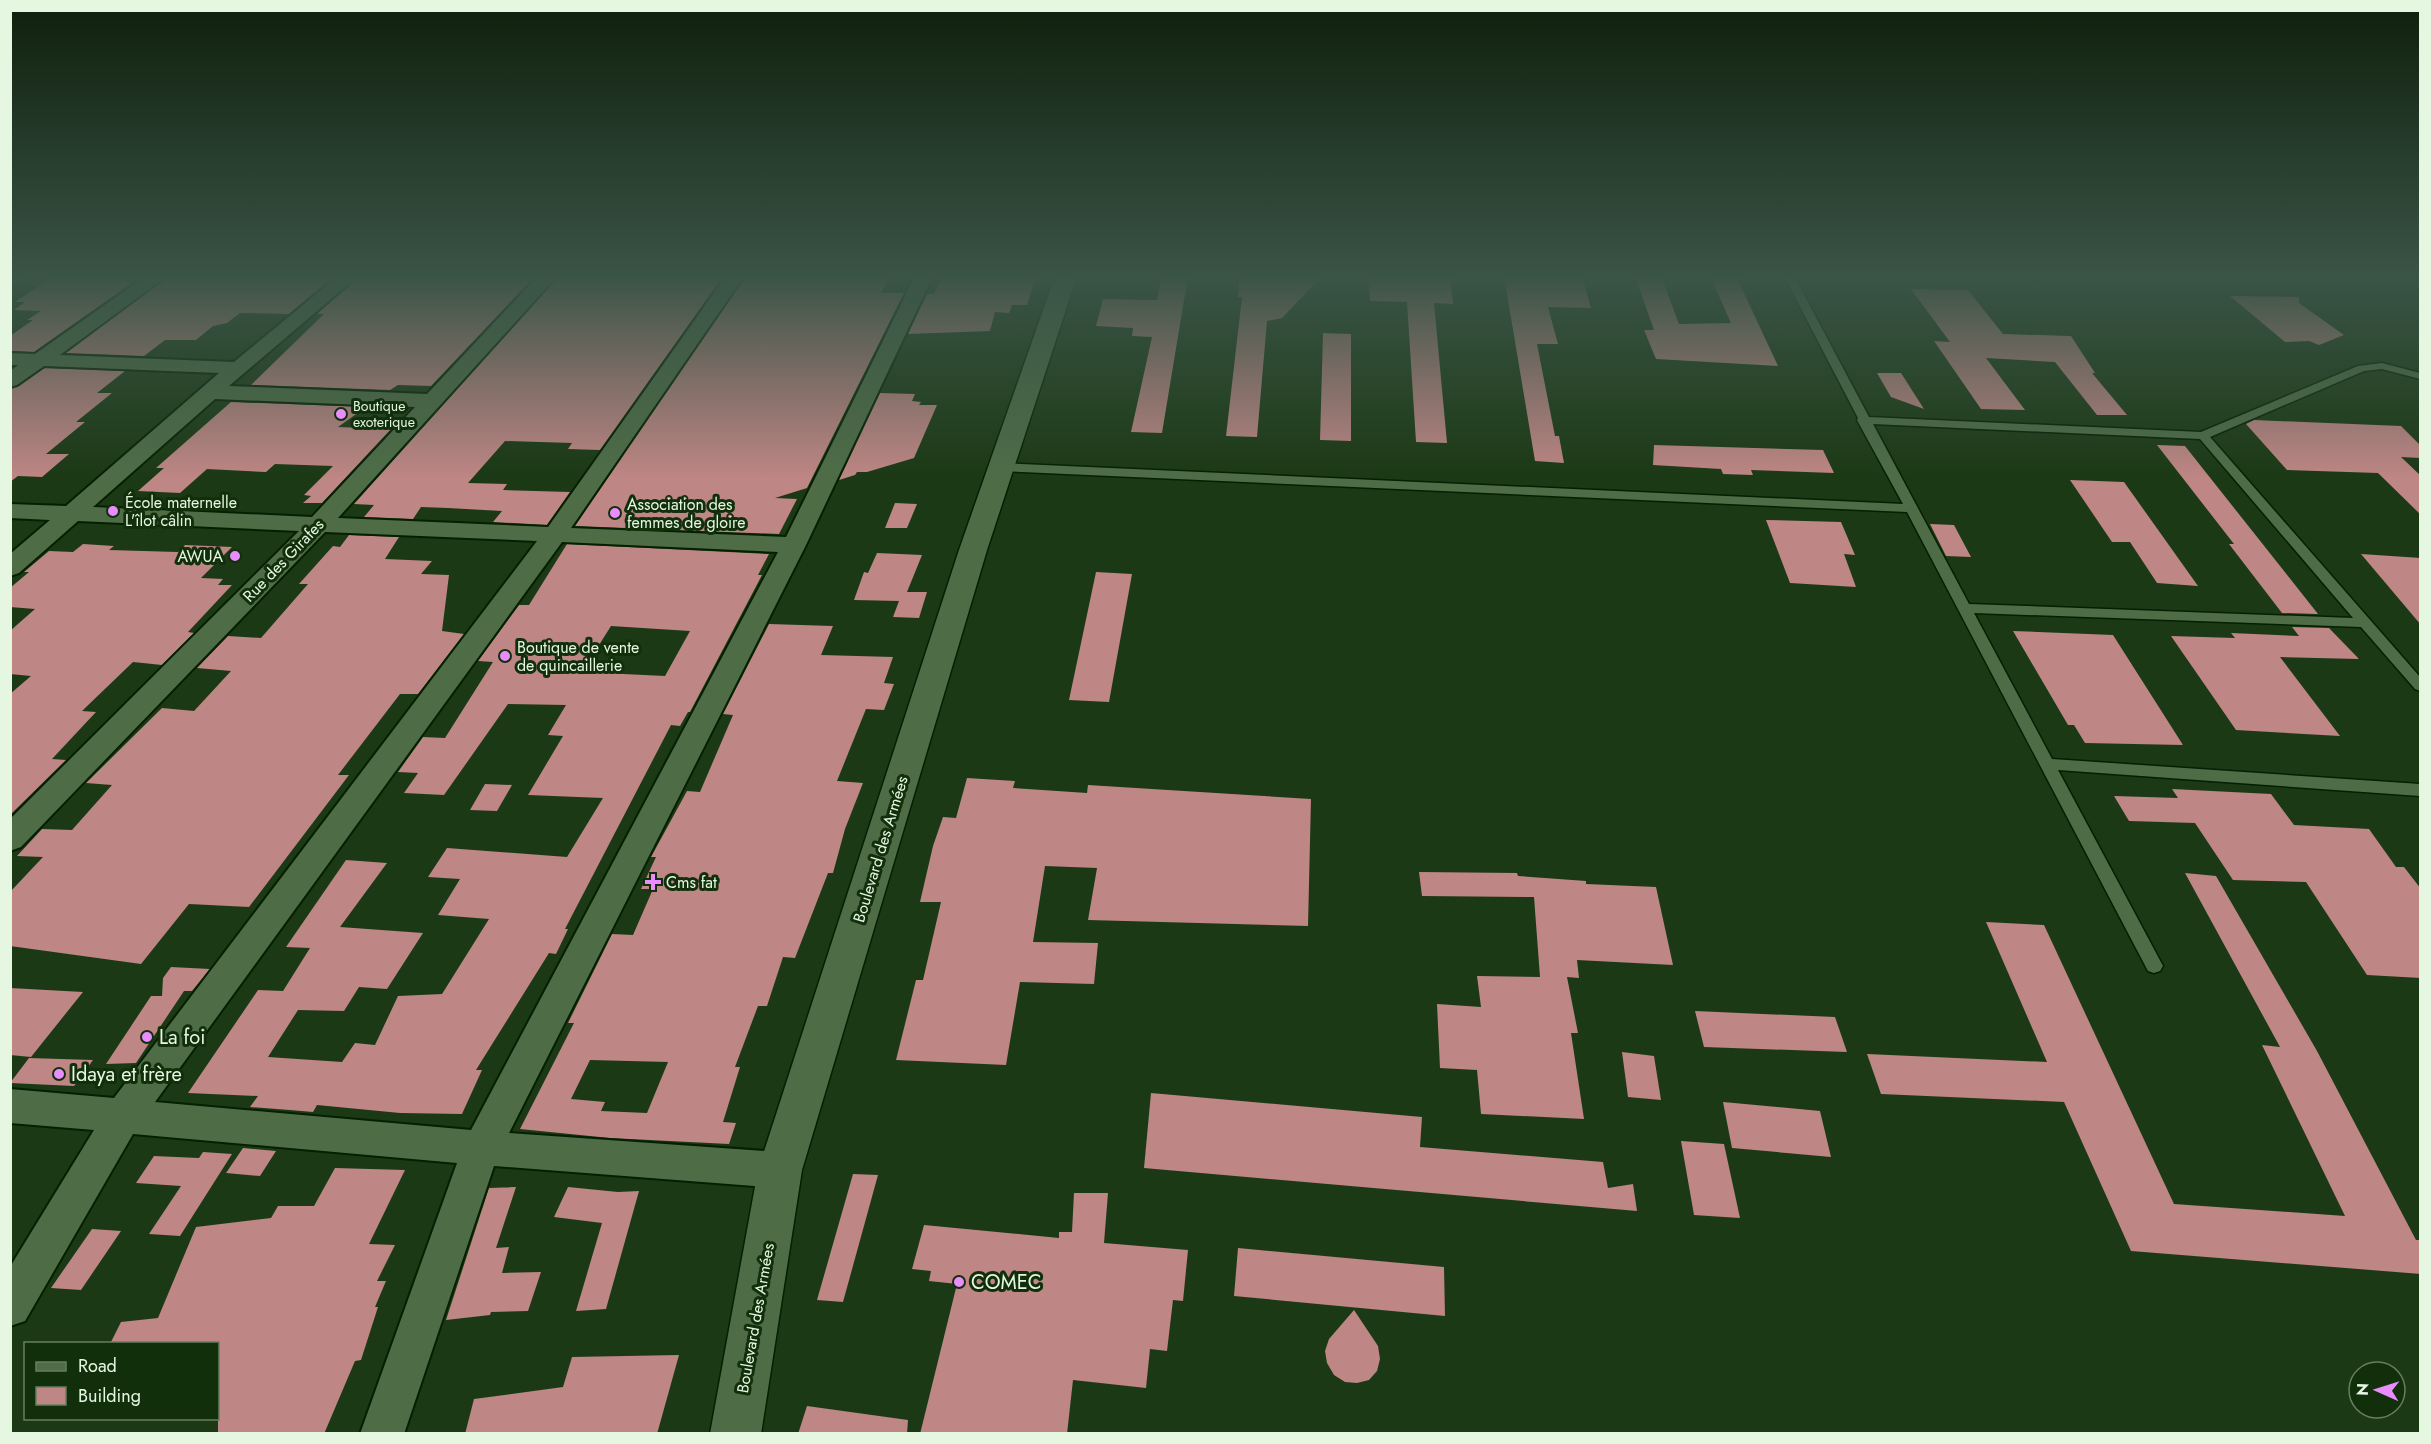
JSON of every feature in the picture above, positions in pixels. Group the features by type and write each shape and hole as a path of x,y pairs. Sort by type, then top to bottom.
{"street":[{"path":"10,381 63,343"},
{"path":"10,568 268,343"},
{"name":"Rue des Girafes","path":"10,839 318,525 484,343"},
{"path":"10,1306 123,1116 553,537 688,343"},
{"path":"382,1434 481,1148 794,545 891,343"},
{"name":"Boulevard des Armées","path":"735,1434 780,1170 1000,467 1043,343"},
{"path":"10,359 238,368"},
{"path":"210,392 430,401"},
{"path":"10,511 553,537 794,545"},
{"path":"10,1106 481,1148 780,1170"}],"lane":[{"path":"1824,343 2154,966"},
{"path":"1863,420 2203,436 2362,368 2382,366 2421,376"},
{"path":"2203,436 2421,686"},
{"path":"1000,467 1909,508"},
{"path":"1963,608 2366,623"},
{"path":"2046,764 2421,790"}],"building":[{"path":"10,343 46,343 34,352 10,351"},
{"path":"79,343 161,343 144,356 66,353"},
{"path":"294,343 471,343 431,386 398,385 390,390 251,385"},
{"path":"498,343 675,343 600,450 568,449 572,443 505,441 468,483 507,484 503,490 570,492 547,525 493,522 502,511 448,508 421,507 413,519 364,517 374,505 354,504"},
{"path":"700,343 879,343 807,488 775,498 797,499 779,534 575,526"},
{"path":"1151,343 1177,343 1162,433 1131,432"},
{"path":"1237,343 1265,343 1257,437 1226,436"},
{"path":"1323,343 1351,343 1351,441 1320,440"},
{"path":"1410,343 1438,343 1447,443 1416,442"},
{"path":"1515,343 1558,343 1537,344 1555,436 1559,436 1564,463 1535,461"},
{"path":"1650,343 1767,343 1778,366 1656,359"},
{"path":"1936,343 2076,343 2095,373 2092,373 2127,415 2097,415 2055,362 1986,358 2025,410 1981,409"},
{"path":"45,368 125,371 97,393 112,393 76,422 85,422 46,454 69,454 42,477 18,476 10,482 10,389"},
{"path":"1877,373 1901,373 1924,409 1891,397"},
{"path":"880,393 915,394 912,401 921,402 919,405 937,405 914,458 867,472 857,472 855,475 839,480"},
{"path":"231,402 366,407 338,427 391,429 322,503 303,503 311,496 304,495 333,466 275,464 266,472 207,469 180,493 138,491 164,468 156,468"},
{"path":"2254,420 2401,426 2421,446 2421,458 2401,457 2421,476 2421,515 2378,473 2287,470 2246,424"},
{"path":"1654,445 1823,450 1834,473 1751,470 1753,475 1723,474 1721,469 1653,465"},
{"path":"2157,445 2185,446 2318,614 2282,613 2229,544 2234,544"},
{"path":"2070,480 2124,482 2198,586 2157,583 2130,542 2112,542"},
{"path":"895,503 917,504 907,528 885,528"},
{"path":"1766,520 1841,522 1855,555 1844,554 1856,587 1790,583"},
{"path":"1930,524 1954,525 1971,557 1946,556"},
{"path":"349,535 399,537 385,559 432,561 421,574 449,575 442,631 464,634 418,694 400,694 338,775 349,775 249,907 189,904 141,964 10,946 10,892 43,857 17,856 42,829 72,830 112,785 86,783 162,708 194,711 231,671 197,668 228,636 261,638 308,584 299,584 333,546 340,547"},
{"path":"83,544 114,546 109,550 178,552 185,545 232,547 201,578 223,579 218,585 232,585 188,632 194,633 162,665 133,662 82,711 96,712 52,759 66,760 10,815 10,694 31,676 10,674 10,631 35,609 10,607 10,588 29,572 24,572 49,551 73,552"},
{"path":"567,544 769,554 758,575 762,575 690,712 680,726 671,725 565,929 568,929 556,954 549,953 476,1070 482,1070 462,1114 400,1113 317,1105 313,1112 250,1107 258,1096 188,1093 258,990 283,991 310,948 286,947 346,860 387,863 340,927 423,933 387,989 359,987 344,1011 298,1010 268,1057 342,1062 355,1043 375,1045 398,996 442,994 489,919 438,915 460,879 428,877 447,848 567,857 603,798 528,795 563,736 548,735 566,705 508,704 444,795 404,793 418,773 398,772 423,737 445,738 493,662 478,661 519,605 529,605","holes":["611,626 690,631 665,676 582,672"]},
{"path":"877,553 922,555 907,592 927,592 919,618 893,617 899,601 854,600 864,572 868,573"},
{"path":"2361,554 2421,558 2421,625"},
{"path":"1096,572 1132,574 1109,702 1069,700"},
{"path":"769,624 833,626 821,655 893,657 884,683 894,684 884,710 866,709 837,781 863,783 845,829 833,873 828,873 795,958 783,957 767,1006 758,1006 735,1067 740,1067 723,1122 736,1123 729,1144 610,1138 520,1129 574,1023 568,1023 612,934 633,935 653,889 641,889 656,857 651,857 687,791 700,792 733,715 723,714","holes":["590,1060 668,1062 647,1113 601,1111 605,1102 571,1099"]},
{"path":"2292,627 2329,628 2359,659 2280,657 2340,736 2236,730 2171,636 2235,638 2231,633 2299,636"},
{"path":"2013,631 2113,635 2183,745 2085,743 2074,725 2068,725"},
{"path":"967,778 1015,781 1013,788 1087,793 1088,785 1311,799 1308,926 1088,920 1097,868 1045,866 1033,942 1098,943 1094,984 1020,982 1006,1065 896,1060 916,980 923,980 941,902 920,902 933,846 943,817 956,818"},
{"path":"485,784 512,785 497,811 470,810"},
{"path":"2172,789 2271,794 2294,825 2369,829 2396,867 2404,867 2421,889 2421,978 2367,975 2306,882 2233,880 2195,823 2129,821 2114,796 2178,798"},
{"path":"1419,872 1517,873 1518,876 1586,881 1586,884 1656,887 1673,965 1577,960 1579,978 1567,977 1578,1033 1571,1033 1584,1119 1481,1114 1477,1070 1440,1068 1437,1004 1481,1007 1477,976 1540,977 1534,897 1422,896"},
{"path":"2185,873 2216,876 2317,1051 2416,1240 2421,1240 2421,1274 2131,1251 2064,1102 1881,1094 1867,1054 2047,1062 1986,922 2044,925 2174,1204 2345,1216 2262,1045 2280,1047"},
{"path":"171,967 210,969 192,991 184,991 136,1063 106,1064 151,996 162,996 163,978"},
{"path":"10,988 83,992 31,1057 10,1055"},
{"path":"1695,1011 1835,1017 1847,1052 1704,1047"},
{"path":"1622,1052 1654,1056 1661,1100 1628,1097"},
{"path":"29,1058 93,1060 74,1086 10,1083"},
{"path":"1151,1093 1422,1117 1420,1147 1603,1162 1608,1188 1633,1184 1637,1211 1144,1168"},
{"path":"1723,1102 1820,1111 1831,1157 1732,1148"},
{"path":"1681,1141 1724,1144 1740,1218 1694,1215"},
{"path":"243,1148 276,1151 260,1176 226,1173"},
{"path":"203,1152 232,1154 180,1236 149,1234 181,1186 136,1183 154,1156 199,1158"},
{"path":"335,1168 405,1170 369,1244 395,1245 377,1281 386,1281 375,1307 378,1307 361,1360 355,1361 324,1434 218,1434 219,1342 111,1342 121,1322 158,1318 196,1227 271,1218 278,1206 314,1206"},
{"path":"853,1174 878,1175 843,1302 817,1300"},
{"path":"516,1187 496,1248 509,1247 502,1273 541,1272 528,1311 491,1312 490,1315 446,1320 489,1188"},
{"path":"568,1187 618,1192 639,1191 606,1309 576,1311 602,1223 554,1217"},
{"path":"1074,1193 1108,1193 1104,1243 1188,1250 1183,1301 1173,1300 1167,1351 1150,1349 1146,1388 1073,1380 1067,1434 920,1434 957,1284 929,1281 931,1271 912,1269 924,1225 1059,1238 1059,1232 1072,1232"},
{"path":"92,1229 121,1231 81,1290 51,1288"},
{"path":"1238,1248 1444,1267 1445,1316 1234,1296"},
{"path":"1354,1310 1378,1346 1380,1359 1377,1371 1369,1380 1357,1383 1345,1382 1334,1375 1327,1363 1325,1351 1329,1339"},
{"path":"679,1355 657,1434 465,1434 474,1399 563,1387 572,1357"},
{"path":"807,1406 908,1420 907,1434 798,1434"}],"place":[{"name":"Boutique exoterique","path":"341,414"},
{"name":"École maternelle L'îlot câlin","path":"113,511"},
{"name":"Association des femmes de gloire","path":"615,513"},
{"name":"AWUA","path":"235,556"},
{"name":"Boutique de vente de quincaillerie","path":"505,656"},
{"name":"Cms fat","path":"653,882"},
{"name":"La foi","path":"147,1037"},
{"name":"Idaya et frère","path":"59,1074"},
{"name":"COMEC","path":"959,1282"}]}
